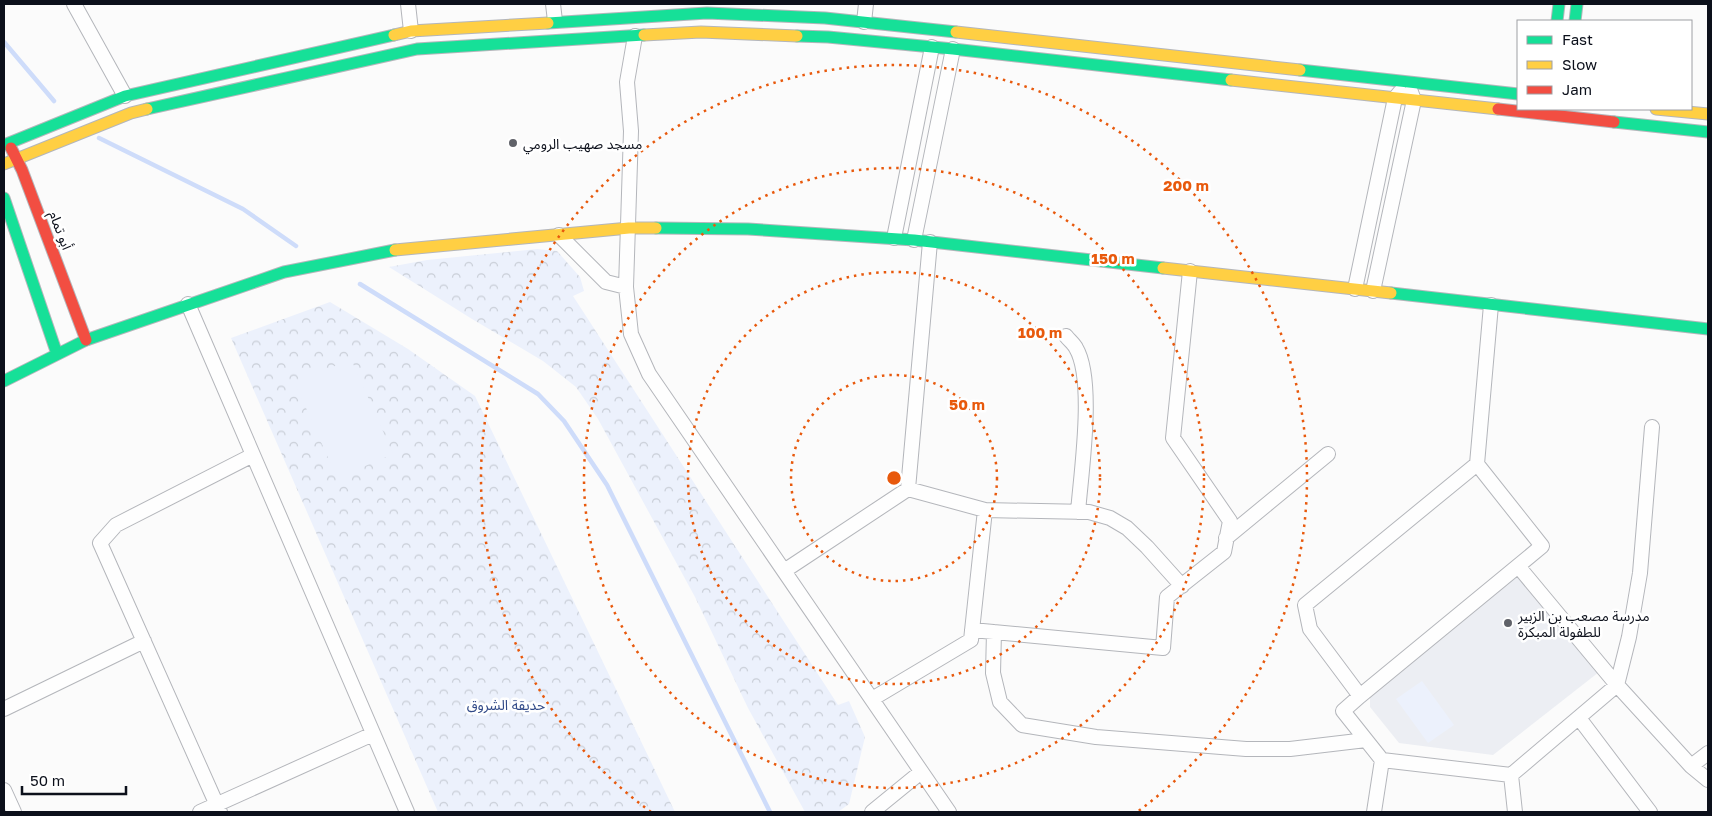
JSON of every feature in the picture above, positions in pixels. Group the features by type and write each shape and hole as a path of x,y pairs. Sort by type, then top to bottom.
{"street":[{"path":"74,4 125,96"},
{"path":"408,4 411,31"},
{"path":"553,4 555,21"},
{"path":"864,22 866,4"},
{"path":"1557,20 1559,4"},
{"path":"1575,20 1577,4"},
{"path":"5,140 125,96 411,31 707,8 864,22 1517,94"},
{"path":"4,164 131,114 417,49 701,32 828,37 1394,98 1517,108"},
{"path":"635,36 627,82 631,131 626,287 631,334 649,374 949,812"},
{"path":"894,238 932,47"},
{"path":"914,240 953,49"},
{"path":"1355,289 1394,98 1408,82"},
{"path":"1373,291 1414,100 1408,82"},
{"path":"1543,110 1708,132"},
{"path":"1666,110 1708,114"},
{"name":"أبو تمام","path":"5,140 16,158 86,340"},
{"path":"4,198 57,354"},
{"path":"4,381 86,340 284,272 388,251 629,228 748,229 894,238 1708,329"},
{"path":"558,235 606,282 626,287"},
{"path":"908,489 930,242"},
{"path":"972,630 1162,648 1167,597 1224,552 1230,521 1173,438 1190,271"},
{"path":"188,304 407,812"},
{"path":"1491,305 1478,464 1542,546 1343,711 1382,760 1511,774 1617,685 1629,637 1640,573 1652,427"},
{"path":"1066,336 1076,348 1085,376 1085,425 1078,512"},
{"path":"1226,538 1328,454"},
{"path":"218,808 100,543 116,525 253,455"},
{"path":"1360,696 1310,629 1305,605 1478,464"},
{"path":"784,570 908,489 985,510 1089,512 1110,518 1126,528 1147,547 1182,586"},
{"path":"872,699 971,640 985,510"},
{"path":"1518,566 1617,685 1691,766 1708,780"},
{"path":"994,632 993,673 1000,702 1022,725 1096,737 1246,749 1290,749 1366,740"},
{"path":"4,709 144,641"},
{"path":"1579,718 1650,812"},
{"path":"200,812 218,808 373,734"},
{"path":"1691,766 1708,753"},
{"path":"1374,812 1382,760"},
{"path":"872,812 921,772"},
{"path":"1511,774 1515,812"},
{"path":"4,790 14,812"}],"shaded area":[{"name":"مدرسة مصعب بن الزبير للطفولة المبكرة","path":"1518,574 1599,672 1493,755 1399,743 1370,707 1370,693"}],"green space":[{"path":"537,249 557,251 580,277 584,291 573,296 838,705 849,701 865,737 849,804 838,812 805,812 748,708 695,597 598,419 576,387 543,361 389,267 427,260"},
{"name":"حديقة الشروق","path":"330,302 408,349 475,396 675,812 438,812 231,338"},
{"path":"351,359 393,454 337,478 295,383"},
{"path":"1422,681 1454,725 1428,743 1396,699"}],"waterway":[{"path":"4,42 54,101"},
{"path":"99,138 243,209 296,246"},
{"path":"360,284 538,394 564,421 607,485 770,812"}],"traffic: fast":[{"path":"1557,20 1559,4"},
{"path":"1575,20 1577,4"},
{"path":"548,23 707,13 825,18 956,32"},
{"path":"4,145 125,96 394,35"},
{"path":"147,109 417,49 644,35"},
{"path":"797,36 828,37 953,49 1231,80"},
{"path":"1300,70 1517,94"},
{"path":"1614,122 1708,132"},
{"path":"4,198 57,354"},
{"path":"656,228 748,229 914,240 1163,268"},
{"path":"4,381 86,340 284,272 395,250"},
{"path":"1391,293 1708,329"}],"traffic: slow":[{"path":"394,35 411,31 548,23"},
{"path":"644,35 701,32 797,36"},
{"path":"956,32 1300,70"},
{"path":"1231,80 1498,109"},
{"path":"4,164 131,113 147,109"},
{"path":"1666,110 1708,114"},
{"path":"395,250 629,228 656,228"},
{"path":"1163,268 1391,293"}],"traffic: jam":[{"path":"1498,109 1614,122"},
{"path":"11,148 22,170 86,340"}],"place":[{"name":"مسجد صهيب الرومي","path":"513,143"},
{"name":"مدرسة مصعب بن الزبير للطفولة المبكرة","path":"1508,623"}]}
